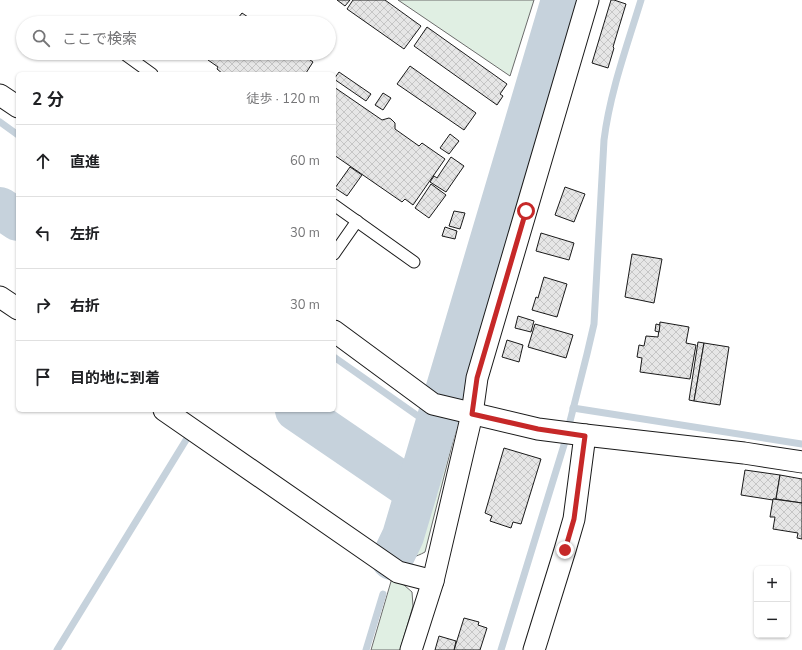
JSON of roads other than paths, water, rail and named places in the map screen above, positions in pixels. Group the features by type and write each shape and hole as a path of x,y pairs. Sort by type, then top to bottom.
{"street":[{"path":"412,650 433,581 463,411 477,378 588,0"},
{"path":"0,94 16,106"},
{"path":"0,297 16,308"},
{"path":"336,332 433,404 538,429 744,453 802,462"},
{"path":"167,412 398,572 433,581"},
{"path":"534,650 574,519 572,434"}],"lane":[{"path":"133,60 149,72"},
{"path":"336,206 414,262"},
{"path":"336,251 357,222"}],"waterway":[{"path":"392,559 403,536 562,0"},
{"path":"501,650 564,445 594,324 604,140 610,104 641,0"},
{"path":"0,122 16,134"},
{"path":"0,208 16,219"},
{"path":"336,358 435,428"},
{"path":"573,408 802,444"},
{"path":"299,412 416,492"},
{"path":"57,650 186,440"},
{"path":"366,650 383,594"}]}
